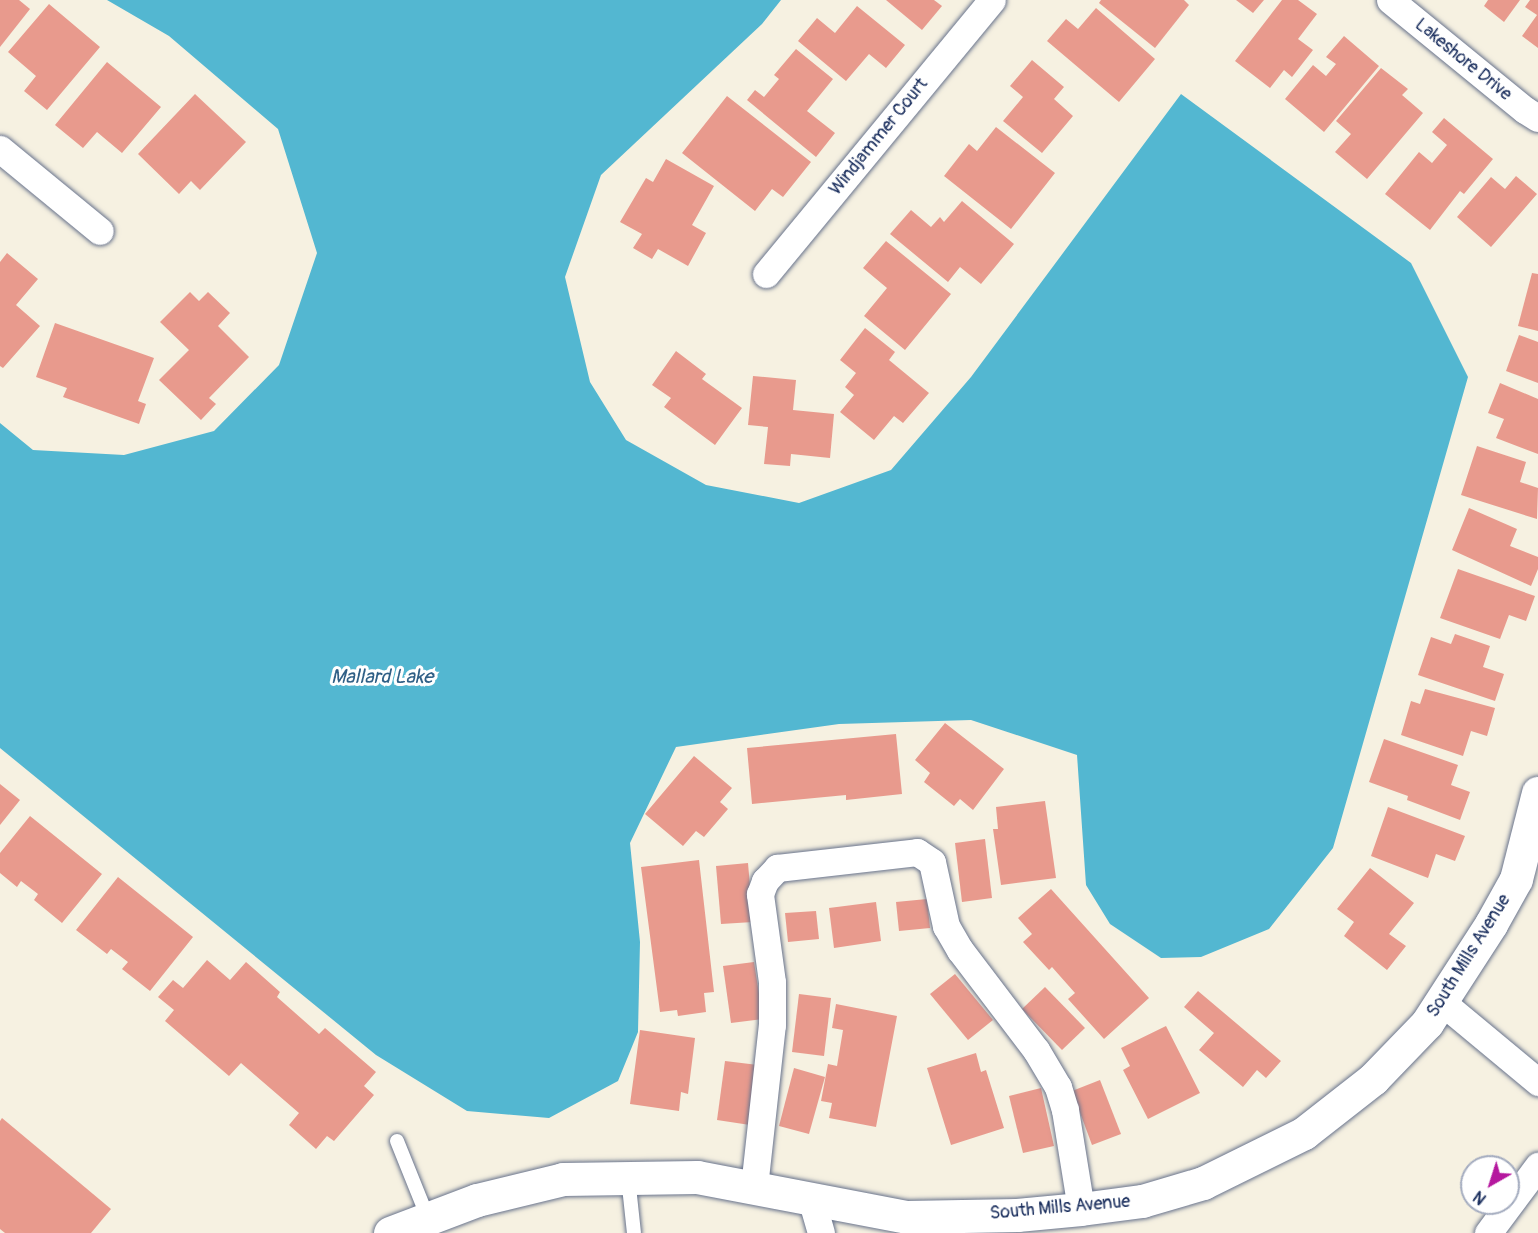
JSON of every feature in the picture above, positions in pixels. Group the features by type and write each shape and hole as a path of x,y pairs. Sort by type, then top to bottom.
{"street":[{"name":"Windjammer Court","path":"766,274 992,0"},
{"name":"Lakeshore Drive","path":"1390,0 1524,110 1538,117"},
{"path":"0,149 100,231"},
{"name":"South Mills Avenue","path":"390,1233 433,1222 477,1200 563,1179 697,1177 907,1217 1017,1215 1081,1209 1142,1201 1203,1183 1304,1133 1373,1079 1427,1023 1443,1003 1516,879 1538,795"},
{"path":"754,1187 772,1025 772,982 765,948 760,894 765,881 777,868 917,852 932,862 946,926 960,950 1036,1050 1058,1087 1065,1110 1081,1209"},
{"path":"1443,1003 1538,1082"},
{"path":"1488,1233 1538,1166"},
{"path":"811,1198 821,1233"}],"lane":[{"path":"397,1140 433,1222"},
{"path":"628,1177 634,1233"}],"water":[{"name":"Mallard Lake","path":"107,0 781,0 762,24 601,175 565,277 590,382 626,440 706,485 799,503 891,470 971,377 1181,94 1411,263 1468,377 1333,848 1269,929 1201,957 1161,958 1110,924 1086,885 1077,755 971,720 839,724 676,747 630,843 640,942 638,1032 618,1081 549,1118 467,1111 376,1055 0,748 0,423 33,450 124,455 214,431 279,365 317,253 278,129 169,36"}],"building":[{"path":"0,0 19,0 30,9 0,47"},
{"path":"886,0 934,0 942,6 922,30"},
{"path":"1101,0 1184,0 1189,5 1155,48 1099,3"},
{"path":"1236,0 1264,0 1253,13"},
{"path":"1282,0 1298,0 1317,14 1298,39 1313,50 1292,77 1284,70 1270,88 1235,61"},
{"path":"1488,0 1520,0 1504,22 1484,6"},
{"path":"1530,0 1538,0 1538,48 1522,36 1537,15 1525,7"},
{"path":"49,4 100,47 47,110 24,91 36,76 8,52"},
{"path":"857,6 905,45 886,68 869,54 846,81 798,41 817,18 835,33"},
{"path":"1096,8 1155,59 1119,102 1047,41 1066,19 1078,29"},
{"path":"1344,36 1379,66 1324,132 1285,99 1313,65 1326,76 1336,64 1326,57"},
{"path":"796,49 833,79 807,111 835,133 816,157 747,100 755,90 764,97 779,79 774,75"},
{"path":"1032,60 1064,87 1054,99 1073,116 1042,153 1003,121 1023,97 1010,86"},
{"path":"107,62 161,107 122,153 97,132 83,148 55,125"},
{"path":"1381,68 1408,89 1402,95 1423,113 1367,179 1335,152 1351,134 1336,121"},
{"path":"195,94 246,142 200,190 191,181 179,194 138,154"},
{"path":"727,96 811,162 783,197 772,189 755,211 682,153"},
{"path":"1444,118 1493,159 1464,194 1460,191 1430,230 1385,194 1419,152 1432,163 1447,145 1432,132"},
{"path":"996,127 1055,173 1011,229 944,176 969,144 977,151"},
{"path":"666,159 714,186 692,225 706,233 688,266 658,249 652,259 633,248 642,234 620,222 646,178 653,182"},
{"path":"1516,176 1537,194 1491,247 1457,217 1491,177 1505,189"},
{"path":"962,201 1014,244 981,284 960,267 948,282 890,234 911,210 931,227 940,217 944,222"},
{"path":"886,241 951,294 905,350 864,316 887,288 863,268"},
{"path":"7,253 38,279 16,305 40,326 3,368 0,366 0,262"},
{"path":"1532,273 1538,274 1538,331 1518,326"},
{"path":"190,292 199,301 208,292 230,313 218,326 249,357 209,398 216,404 201,420 159,380 189,350 160,322"},
{"path":"55,323 154,358 138,401 146,404 139,424 63,397 67,388 36,377"},
{"path":"865,328 895,352 889,360 929,393 903,423 894,416 874,440 840,412 854,395 845,387 856,373 840,360"},
{"path":"1519,335 1538,342 1538,383 1506,371"},
{"path":"676,351 706,374 702,379 742,408 715,445 664,407 671,398 652,385"},
{"path":"753,376 796,380 793,410 834,414 830,458 791,454 790,466 764,464 768,427 748,425"},
{"path":"1500,383 1538,399 1538,454 1496,438 1504,419 1488,413"},
{"path":"1477,446 1526,462 1520,482 1538,488 1537,519 1461,495"},
{"path":"1469,508 1517,529 1510,546 1538,557 1538,569 1531,586 1452,550"},
{"path":"1458,569 1535,596 1526,621 1509,615 1500,639 1440,618"},
{"path":"1455,634 1490,646 1483,667 1504,674 1495,701 1418,675 1431,637 1451,644"},
{"path":"1425,689 1495,708 1487,736 1471,731 1463,756 1401,735 1411,701 1420,704"},
{"path":"945,723 1004,769 973,810 960,799 954,806 924,782 930,773 915,760"},
{"path":"896,734 902,794 846,800 846,795 752,804 747,748"},
{"path":"1384,739 1458,765 1451,785 1470,792 1460,820 1407,800 1408,796 1369,782"},
{"path":"694,756 732,788 720,802 728,809 704,837 696,831 683,846 645,814"},
{"path":"0,784 20,800 0,825"},
{"path":"1045,801 1056,878 1001,885 993,829 998,829 996,807"},
{"path":"1388,807 1465,836 1455,861 1436,854 1428,878 1371,856"},
{"path":"30,816 102,874 62,923 34,900 38,894 21,881 17,887 0,873 0,853"},
{"path":"985,839 992,898 962,902 955,843"},
{"path":"699,860 714,992 704,993 706,1012 678,1016 677,1010 660,1012 641,867"},
{"path":"748,863 753,922 721,924 716,866"},
{"path":"1370,868 1414,903 1389,934 1406,946 1387,970 1344,936 1354,922 1337,909"},
{"path":"118,877 193,937 150,991 122,969 128,962 111,949 107,954 76,930"},
{"path":"1051,889 1149,998 1104,1039 1068,999 1075,993 1052,967 1049,970 1023,942 1032,934 1018,918"},
{"path":"927,899 930,928 899,931 896,902"},
{"path":"876,902 881,941 834,948 829,908"},
{"path":"816,911 819,939 788,942 785,913"},
{"path":"207,960 230,980 246,962 280,992 277,997 319,1034 325,1028 376,1072 364,1086 374,1095 334,1141 327,1136 316,1149 289,1125 299,1113 241,1063 229,1076 165,1021 174,1010 158,997 173,980 183,988"},
{"path":"754,962 763,1019 731,1023 723,966"},
{"path":"955,974 993,1020 968,1040 930,994"},
{"path":"1045,987 1085,1028 1062,1050 1022,1009"},
{"path":"1198,991 1281,1061 1266,1078 1257,1070 1243,1087 1199,1050 1214,1033 1184,1007"},
{"path":"799,994 831,998 824,1056 792,1052"},
{"path":"836,1004 897,1016 876,1127 829,1118 832,1103 821,1101 828,1064 837,1066 843,1030 832,1028"},
{"path":"1166,1026 1200,1093 1148,1119 1123,1070 1130,1066 1121,1048"},
{"path":"640,1030 695,1038 688,1094 681,1092 679,1111 630,1104"},
{"path":"976,1053 981,1072 986,1070 1004,1128 951,1145 927,1068"},
{"path":"725,1061 758,1065 750,1125 717,1120"},
{"path":"794,1068 825,1077 809,1134 779,1126"},
{"path":"1100,1080 1121,1134 1092,1145 1072,1091"},
{"path":"1041,1088 1054,1146 1023,1153 1009,1096"},
{"path":"2,1118 111,1209 91,1233 5,1233 0,1229 0,1121"}]}
